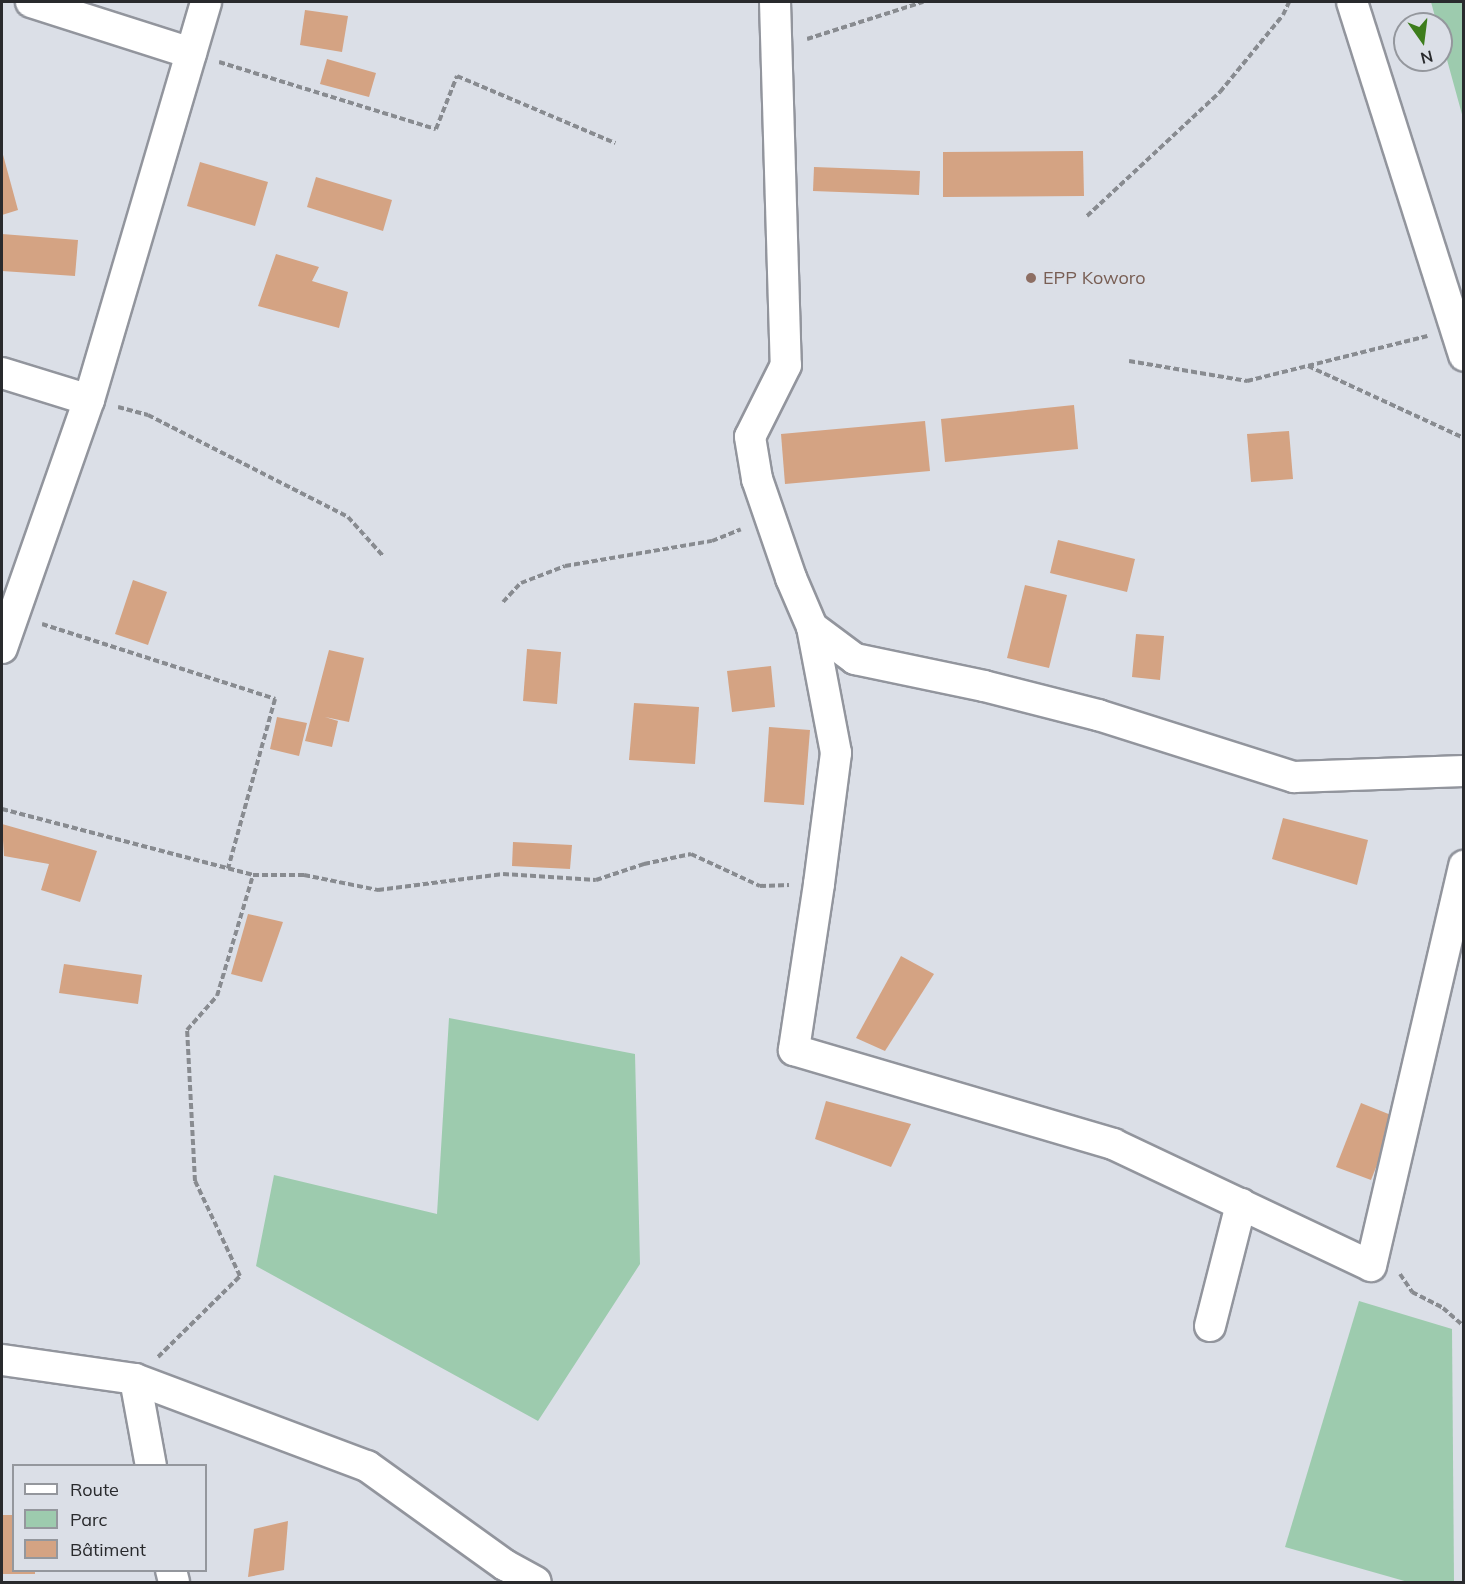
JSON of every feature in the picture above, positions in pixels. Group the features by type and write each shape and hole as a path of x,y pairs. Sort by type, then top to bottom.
{"street":[{"path":"31,2 191,53"},
{"path":"2,648 89,400 206,2"},
{"path":"775,2 777,137 786,365 750,437 757,479 769,516 791,578 812,627 836,753 794,1050 1113,1144 1371,1266 1464,866"},
{"path":"1352,2 1459,343"},
{"path":"2,373 89,400"},
{"path":"812,627 855,659 984,686 1098,715 1294,777 1464,771"},
{"path":"1210,1326 1241,1204"},
{"path":"2,1360 135,1379 367,1466 505,1565 536,1582"},
{"path":"135,1379 152,1464"}],"path":[{"path":"775,52 819,34 923,2"},
{"path":"1087,216 1221,92 1283,15 1289,2"},
{"path":"191,53 436,129 457,76 615,143"},
{"path":"1129,361 1247,381 1307,366 1459,343"},
{"path":"1307,366 1464,438"},
{"path":"89,400 148,415 348,517 383,556"},
{"path":"503,602 521,583 565,566 712,541 769,516"},
{"path":"13,615 275,699 228,869"},
{"path":"2,809 253,875 304,875 378,890 503,874 596,880 644,864 691,854 760,886 819,884"},
{"path":"135,1379 240,1276 195,1181 187,1030 217,996 253,875"},
{"path":"1378,1238 1412,1292 1443,1308 1464,1326"}],"green space":[{"path":"1431,2 1463,2 1463,118 1450,72 1453,72 1453,12 1434,12"},
{"path":"449,1018 635,1054 640,1264 538,1421 256,1266 274,1175 437,1214"},
{"path":"1359,1301 1452,1329 1454,1582 1408,1582 1285,1547"}],"building":[{"path":"305,10 348,16 342,52 300,45"},
{"path":"327,59 376,73 369,97 320,84"},
{"path":"2,151 18,210 2,215"},
{"path":"1083,151 1084,196 943,197 943,152"},
{"path":"200,162 268,182 255,226 187,206"},
{"path":"814,167 920,171 919,195 813,191"},
{"path":"316,177 392,200 383,231 307,207"},
{"path":"2,234 78,240 75,276 2,271"},
{"path":"276,254 319,267 312,281 348,292 339,328 258,306"},
{"path":"1074,405 1078,449 945,462 941,419"},
{"path":"925,421 930,471 785,484 781,434"},
{"path":"1289,431 1293,479 1251,482 1247,434"},
{"path":"1058,540 1135,559 1127,592 1050,573"},
{"path":"133,580 167,592 148,645 115,634"},
{"path":"1025,585 1067,595 1049,668 1007,658"},
{"path":"1136,634 1164,636 1160,680 1132,677"},
{"path":"527,649 561,652 557,704 523,701"},
{"path":"329,650 364,658 349,722 325,717 338,721 332,747 305,741"},
{"path":"771,666 775,707 732,712 727,671"},
{"path":"634,703 699,707 695,764 629,760"},
{"path":"277,717 307,723 299,756 270,749"},
{"path":"769,727 810,730 804,805 764,802"},
{"path":"1283,818 1368,840 1357,885 1272,859"},
{"path":"2,824 97,851 80,902 41,890 49,864 4,856"},
{"path":"513,842 572,845 570,869 512,866"},
{"path":"248,914 283,922 262,982 231,974"},
{"path":"901,956 934,974 885,1051 856,1038"},
{"path":"64,964 142,975 138,1004 59,993"},
{"path":"826,1101 911,1124 891,1167 815,1139"},
{"path":"1361,1103 1396,1117 1371,1180 1336,1167"},
{"path":"2,1515 12,1515 12,1572 35,1572 35,1574 2,1574"},
{"path":"288,1521 284,1570 248,1577 254,1529"}],"place":[{"name":"EPP Koworo","path":"1031,278"}]}
